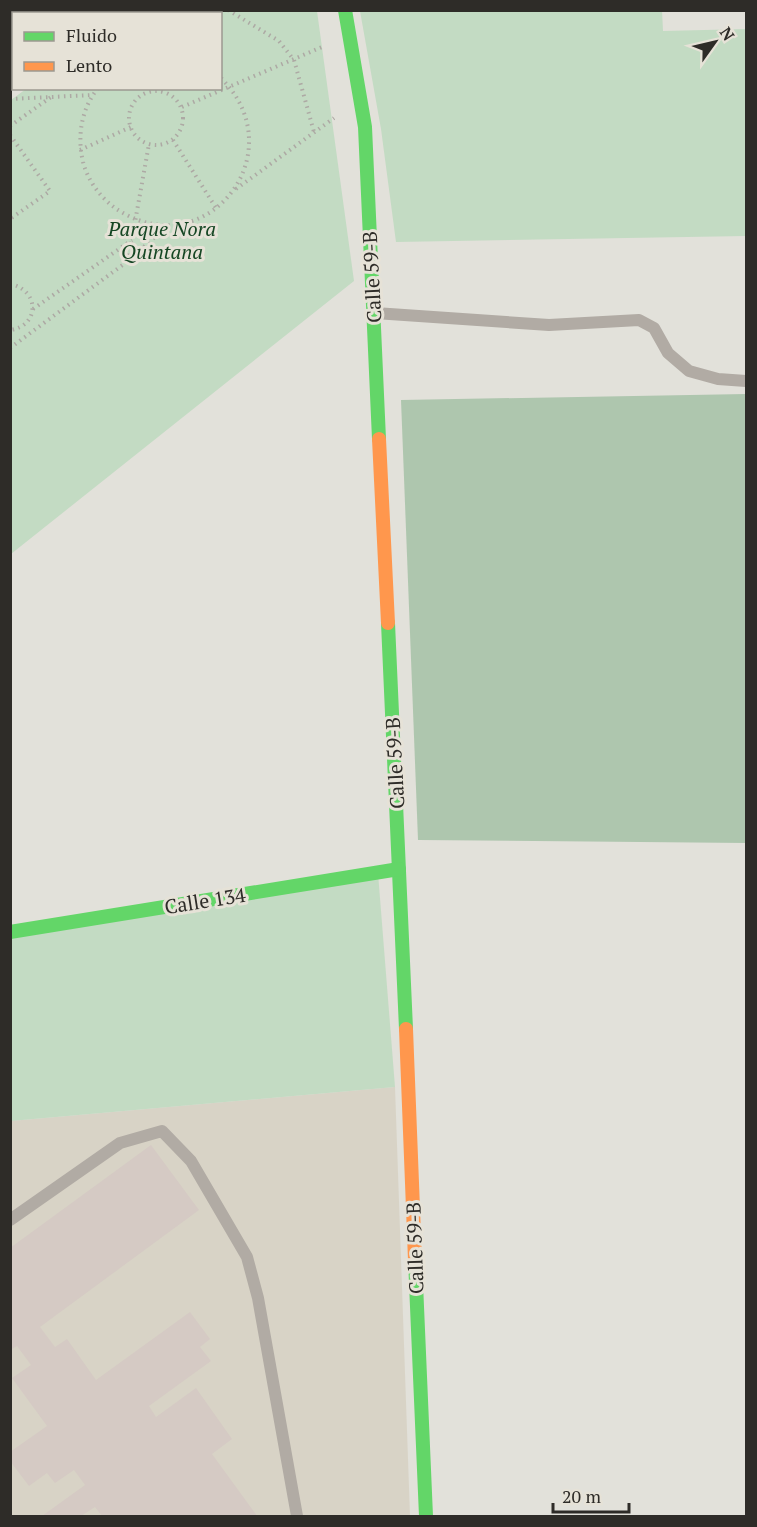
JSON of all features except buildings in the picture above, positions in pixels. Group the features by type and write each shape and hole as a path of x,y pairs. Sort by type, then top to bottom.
{"street":[{"name":"Calle 59-B","path":"345,10 365,128 426,1516"},
{"name":"Calle 134","path":"10,932 399,869"}],"lane":[{"path":"374,313 549,325 639,320 654,328 668,353 689,371 718,379 747,381"},
{"path":"10,1220 120,1143 162,1131 190,1161 247,1257 258,1298 297,1516"}],"path":[{"path":"228,10 279,41 294,60 314,132"},
{"path":"182,108 326,46"},
{"path":"222,79 231,87 243,107 249,128 249,150 244,172 233,192"},
{"path":"96,90 84,113 80,131 80,150 86,173 98,193 116,209 136,220 167,226 193,221 216,208 233,192 336,117"},
{"path":"152,90 140,95 134,102 129,118 135,135 141,141 158,145 173,140 183,125 184,116 178,101 161,90"},
{"path":"10,99 92,95"},
{"path":"10,126 52,97"},
{"path":"80,150 131,127"},
{"path":"10,135 50,191 10,219"},
{"path":"173,140 216,208"},
{"path":"128,261 150,144"},
{"path":"10,348 128,261 167,226"},
{"path":"33,309 132,240"},
{"path":"10,284 24,289 29,295 33,309 31,316 22,327 10,330"}],"shaded area":[{"path":"395,1087 410,1516 11,1516 11,1121"}],"green space":[{"name":"Parque Nora Quintana","path":"203,10 317,11 354,281 11,554 11,100 25,90 222,90 222,12 196,12"},
{"path":"662,10 663,31 746,29 746,236 396,242 381,129 360,11"},
{"path":"746,394 746,843 418,840 401,400"},
{"path":"378,873 395,1087 11,1121 11,932"}],"traffic: fast":[{"path":"345,10 365,127 379,439"},
{"path":"388,623 406,1029"},
{"path":"10,932 399,869"},
{"path":"415,1260 426,1516"}],"traffic: slow":[{"path":"379,439 388,623"},
{"path":"406,1029 415,1260"}]}
